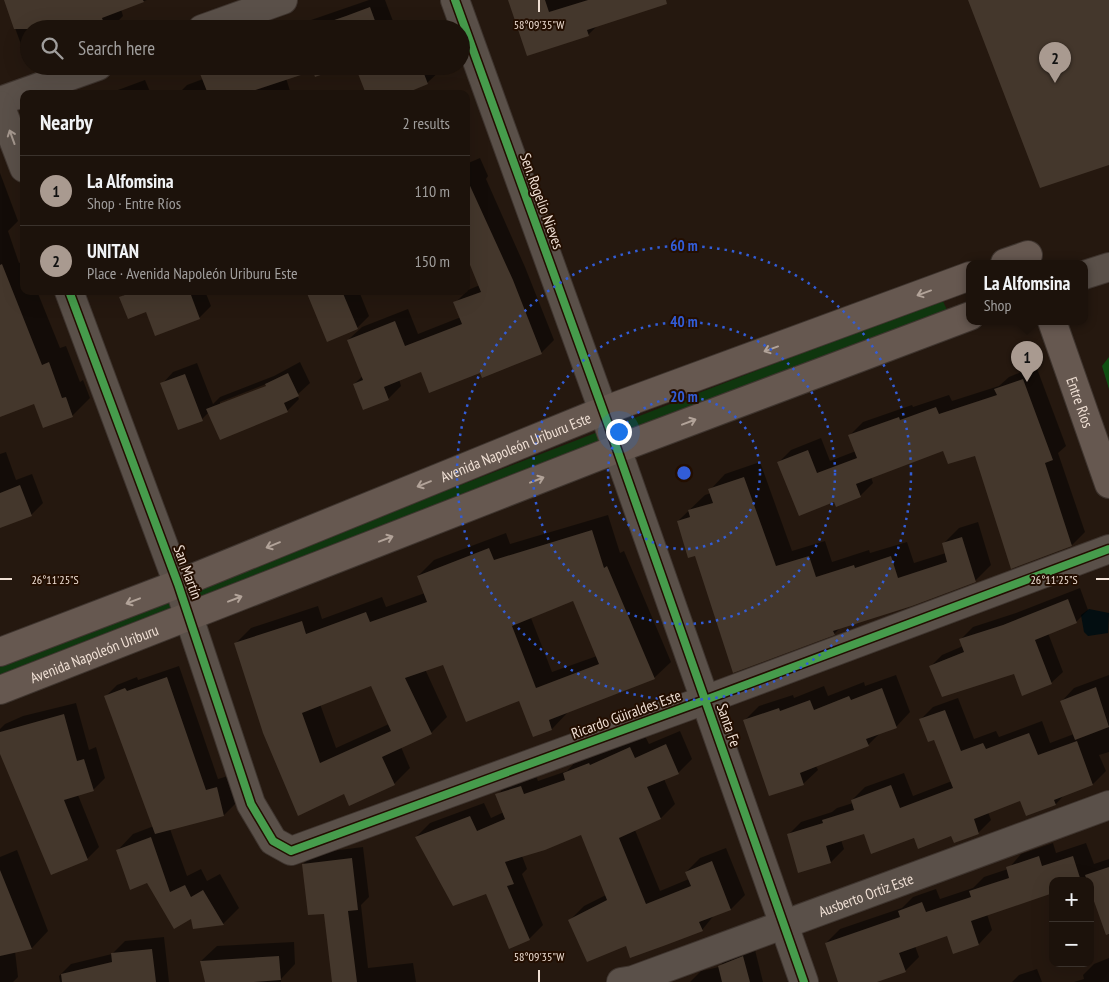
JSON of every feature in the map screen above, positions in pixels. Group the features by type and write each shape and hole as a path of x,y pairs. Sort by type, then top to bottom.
{"main road":[{"name":"Avenida Napoleón Uriburu Este","path":"178,584 603,411 966,277"},
{"path":"189,616 617,449 966,318"},
{"name":"Entre Ríos","path":"1053,325 1109,484"},
{"path":"0,652 178,584"},
{"name":"Avenida Napoleón Uriburu","path":"0,690 189,616"}],"street":[{"path":"227,20 283,0"},
{"name":"Sen. Rogelio Nieves","path":"455,0 462,20"},
{"name":"Sen. Rogelio Nieves","path":"470,42 617,449"},
{"path":"34,90 74,75"},
{"path":"20,95 0,103 20,157"},
{"path":"1088,275 1109,267"},
{"name":"San Martín","path":"70,295 178,584 251,804 273,841 291,851"},
{"name":"Santa Fe","path":"617,449 804,982"},
{"name":"Ricardo Güiraldes Este","path":"291,851 705,700 1109,549"},
{"name":"Ausberto Ortiz Este","path":"621,982 633,980 1109,805"}],"green space":[{"path":"942,299 948,312 0,677 0,663"},
{"path":"1109,357 1109,389 1102,366"}],"shaded area":[{"path":"1089,609 1109,613 1108,633 1088,636 1084,632 1081,615"}],"building":[{"path":"4,0 143,0 144,2 102,18 103,20 20,20 20,29 14,29"},
{"path":"508,0 545,0 549,12 588,0 666,0 667,4 587,30 589,36 527,56"},
{"path":"968,0 1109,0 1109,165 1040,188"},
{"path":"370,7 375,20 334,20"},
{"path":"201,75 301,75 255,90 206,90"},
{"path":"359,75 424,75 428,84 414,90 364,90"},
{"path":"470,186 513,280 542,354 482,378 480,373 429,393 421,372 384,387 389,400 363,410 353,384 363,380 347,340 395,321 405,346 462,324 453,302 481,292 470,265"},
{"path":"2,264 42,365 49,362 62,398 66,397 73,417 43,428 34,404 0,417 0,265"},
{"path":"125,295 191,295 200,319 155,336 146,312 128,319 119,297"},
{"path":"308,295 344,295 358,329 327,342"},
{"path":"288,373 299,396 284,403 288,412 220,440 206,409 266,386 265,384"},
{"path":"185,374 203,421 178,430 160,383"},
{"path":"1023,379 1053,460 1045,463 1072,546 1011,569 975,456 948,464 943,451 856,484 861,497 836,507 834,502 799,516 777,462 808,450 817,473 857,458 848,435 899,417 900,420 936,407 939,414 997,395 994,389"},
{"path":"744,477 776,566 809,556 816,577 854,565 855,568 891,556 898,578 947,562 942,543 962,537 976,582 912,606 833,631 835,635 733,673 695,556 688,558 677,521 690,517 688,510 713,503 708,489"},
{"path":"20,485 32,516 0,528 0,493"},
{"path":"592,530 604,568 607,566 655,679 549,720 552,730 533,737 519,701 466,722 443,665 405,678 432,734 382,757 395,785 349,806 344,794 298,816 263,733 234,643 302,621 306,634 366,612 370,622 427,602 417,576 489,548 494,560","holes":["573,601 599,664 536,688 512,626","371,686 391,731 320,763 302,713"]},
{"path":"1068,599 1077,623 1035,640 1052,684 1022,696 1014,674 942,697 929,666 964,652 959,639 1003,625"},
{"path":"167,677 206,790 217,787 224,816 155,834 104,696 125,688 127,691"},
{"path":"1096,687 1109,727 1075,740 1060,701"},
{"path":"882,688 897,728 866,739 869,746 800,773 804,785 769,796 743,720 779,708 780,711 810,700 814,710 849,696 851,700"},
{"path":"945,710 961,751 983,743 986,749 1029,733 1038,755 1077,741 1093,785 1054,800 1056,805 1026,816 1020,801 974,819 979,834 954,843 951,836 918,849 914,838 871,854 864,834 826,846 831,863 798,873 787,834 823,823 822,820 854,810 851,800 891,785 900,808 953,788 934,740 928,742 919,719"},
{"path":"64,714 77,761 84,759 94,791 64,800 88,860 51,875 0,754 0,732"},
{"path":"666,744 679,774 647,787 661,819 619,838 646,904 691,886 685,872 712,861 731,910 699,922 703,931 666,945 630,958 626,946 587,962 568,920 607,900 581,835 545,850 505,862 514,884 507,886 530,940 509,949 486,894 453,906 415,837 470,816 477,831 505,819 495,794 521,786 524,794 565,780 563,773 589,763 590,765 630,747 635,758"},
{"path":"151,837 170,892 185,885 191,897 203,890 224,925 193,929 191,919 174,929 147,883 130,890 116,850"},
{"path":"1039,856 1042,866 1073,856 1080,877 1049,877 1049,894 971,921 979,945 953,954 947,936 899,953 906,972 877,982 838,982 825,943 900,917 898,911 922,902 926,912 971,897 969,891 1009,878 1006,867"},
{"path":"352,858 358,910 348,911 357,982 332,982 324,914 308,915 302,864"},
{"path":"1109,867 1109,934 1106,935 1094,901 1094,877 1086,877 1085,875"},
{"path":"0,870 32,949 0,956"},
{"path":"152,949 156,982 62,982 61,974 112,962 111,953"},
{"path":"279,956 281,980 254,982 205,982 200,961"},
{"path":"743,956 750,982 722,982 718,966"}],"cycle path":[{"path":"455,0 462,20"},
{"path":"470,42 617,449 804,982"},
{"path":"70,295 178,584 251,804 273,841 291,851 705,700 1109,549"}],"place":[{"name":"UNITAN","path":"1055,83"},
{"name":"La Alfomsina","path":"1027,382"}]}
